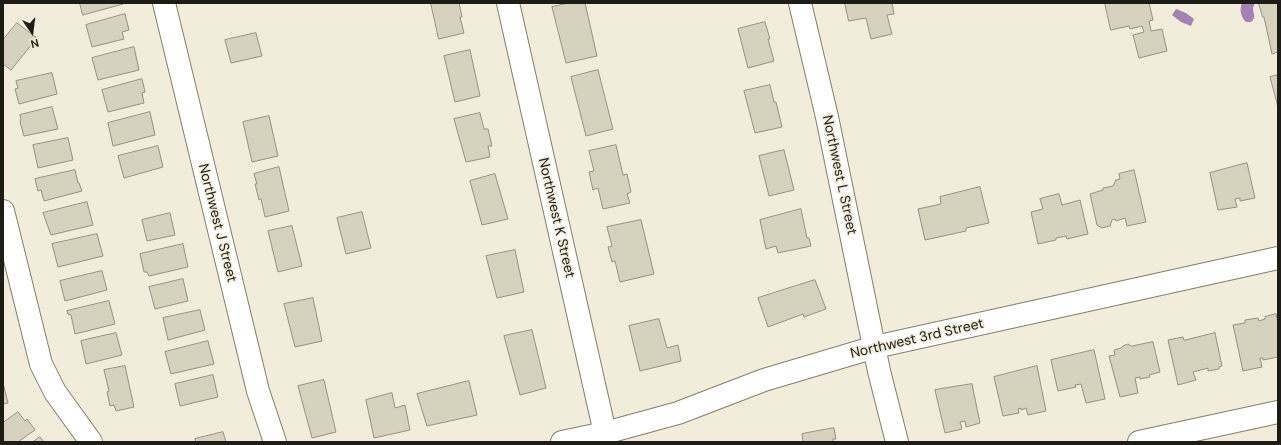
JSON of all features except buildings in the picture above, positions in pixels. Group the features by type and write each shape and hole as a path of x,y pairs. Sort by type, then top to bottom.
{"street":[{"name":"Northwest J Street","path":"164,3 258,392 275,442"},
{"name":"Northwest K Street","path":"508,3 605,433"},
{"name":"Northwest L Street","path":"800,3 827,117 879,372 897,442"},
{"path":"3,210 41,364 55,392 91,442"},
{"name":"Northwest 3rd Street","path":"562,442 605,433 678,413 764,380 875,347 1278,258"},
{"path":"1139,442 1278,412"}],"shaded area":[{"path":"1242,3 1255,3 1253,7 1254,17 1251,22 1246,22 1242,16"},
{"path":"1176,9 1186,13 1194,19 1191,26 1181,22 1172,15"}]}
